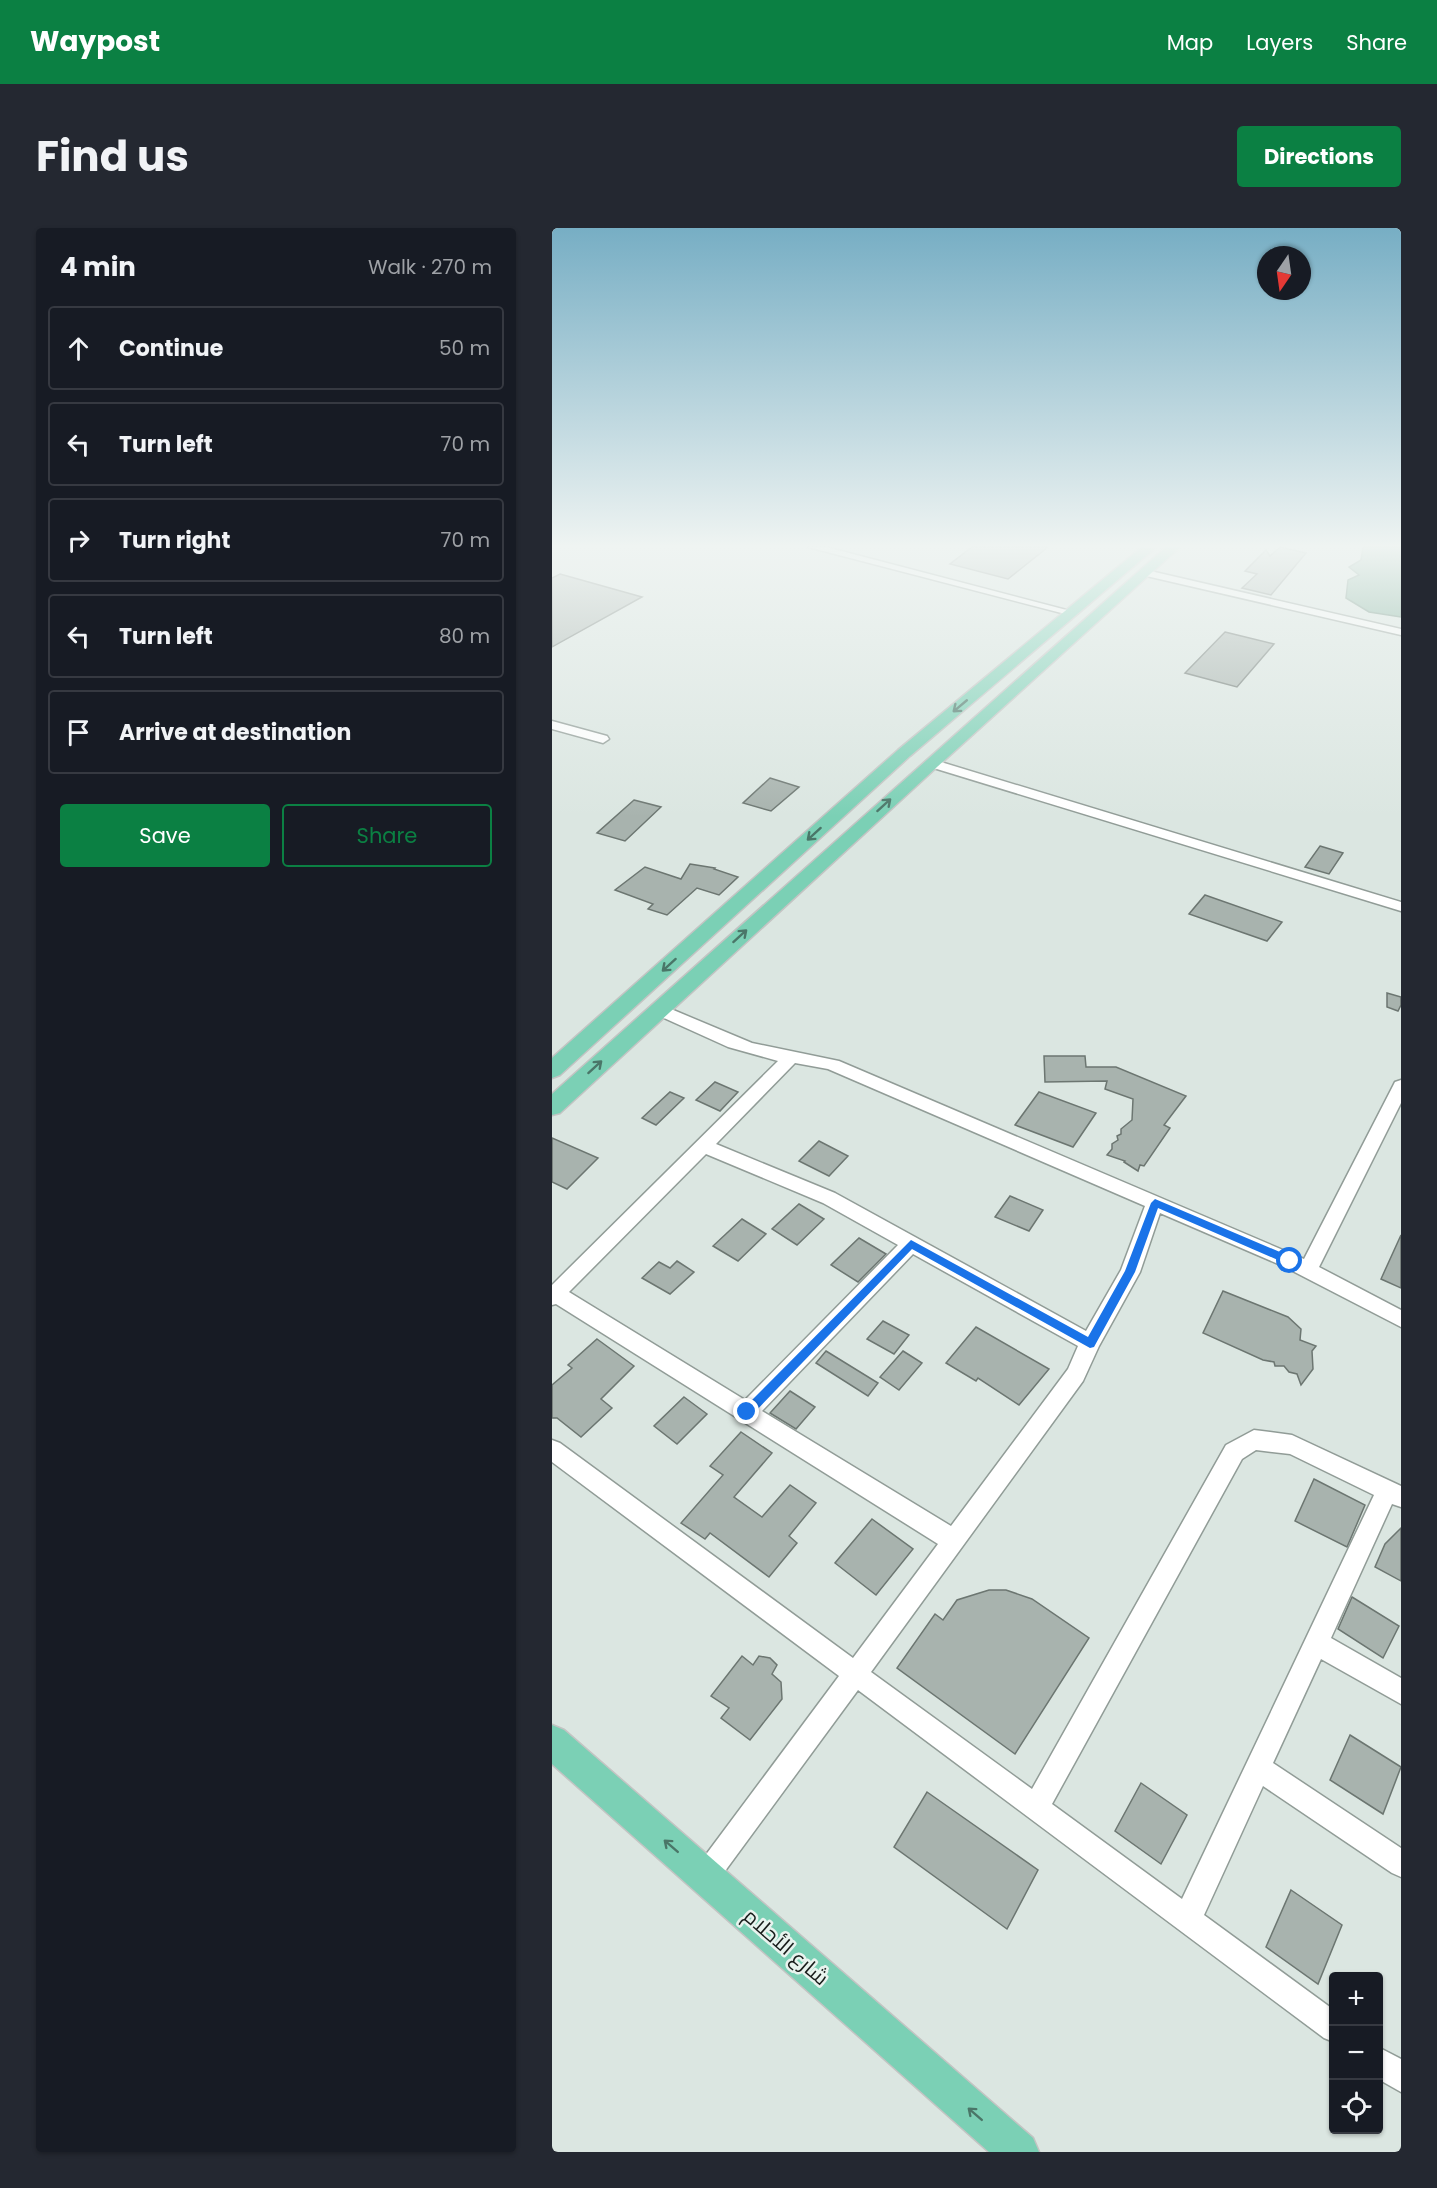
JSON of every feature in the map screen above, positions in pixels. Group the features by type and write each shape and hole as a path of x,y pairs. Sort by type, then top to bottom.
{"main road":[{"path":"552,1070 904,753 1043,637"},
{"path":"552,1107 560,1087 659,1010 1074,637"},
{"path":"904,753 931,763"},
{"name":"شارع الأحلام","path":"552,1742 1019,2152"}],"street":[{"path":"552,725 603,739"},
{"path":"931,763 1401,907"},
{"path":"659,1010 756,1051 810,1058 834,1065 1308,1270 1401,1319"},
{"path":"792,1056 554,1295 954,1541"},
{"path":"1308,1270 1401,1086"},
{"path":"703,1146 829,1198 1090,1343"},
{"path":"705,1877 1076,1375 1090,1343 1130,1272 1155,1203"},
{"path":"747,1412 911,1244"},
{"path":"1035,1808 1234,1452 1254,1440 1292,1445 1394,1494 1316,1642 1187,1920"},
{"path":"552,1450 1331,2026"},
{"path":"1316,1642 1401,1692"},
{"path":"1258,1768 1401,1864"},
{"path":"1383,2065 1401,2078"}],"building":[{"path":"552,637 570,637 552,647"},
{"path":"1220,637 1245,637 1274,644 1237,687 1185,673"},
{"path":"770,778 799,787 771,811 743,803"},
{"path":"634,800 661,807 625,841 597,833"},
{"path":"1320,846 1343,853 1329,874 1305,867"},
{"path":"690,864 715,868 738,877 719,895 697,888 667,915 648,909 653,904 615,890 645,867 681,879"},
{"path":"1205,895 1282,922 1267,941 1189,914"},
{"path":"1387,993 1401,997 1398,1011 1387,1007"},
{"path":"1044,1056 1085,1056 1086,1067 1116,1067 1186,1096 1164,1125 1170,1128 1144,1166 1140,1165 1138,1171 1125,1161 1107,1155 1112,1149 1112,1144 1118,1140 1117,1136 1121,1134 1121,1129 1132,1120 1133,1099 1105,1089 1107,1081 1045,1082"},
{"path":"715,1082 738,1092 720,1111 696,1100"},
{"path":"670,1092 684,1098 656,1125 642,1118"},
{"path":"1039,1092 1096,1113 1073,1147 1015,1125"},
{"path":"552,1138 598,1158 567,1189 552,1182"},
{"path":"819,1141 848,1156 829,1176 799,1161"},
{"path":"1010,1196 1043,1210 1029,1231 995,1217"},
{"path":"799,1204 824,1219 797,1245 772,1229"},
{"path":"742,1219 766,1234 738,1261 713,1246"},
{"path":"1401,1235 1401,1288 1381,1279"},
{"path":"859,1238 886,1254 858,1282 831,1265"},
{"path":"677,1261 694,1272 670,1294 642,1278 659,1262 670,1268"},
{"path":"1223,1291 1288,1317 1301,1329 1300,1340 1316,1346 1312,1351 1313,1369 1301,1385 1297,1374 1289,1372 1284,1366 1275,1366 1274,1362 1263,1360 1203,1333"},
{"path":"883,1321 909,1335 894,1354 867,1339"},
{"path":"976,1327 1049,1369 1019,1405 978,1378 976,1381 946,1363"},
{"path":"597,1339 634,1366 601,1399 612,1408 581,1437 557,1418 552,1418 552,1385 572,1368 568,1365"},
{"path":"826,1351 878,1383 868,1396 816,1363"},
{"path":"903,1351 922,1363 899,1390 880,1377"},
{"path":"790,1391 815,1407 796,1429 770,1413"},
{"path":"684,1397 707,1414 677,1444 654,1426"},
{"path":"741,1432 772,1453 734,1497 762,1517 790,1485 816,1503 789,1536 797,1543 769,1577 710,1533 705,1539 681,1523 723,1475 710,1466"},
{"path":"1314,1479 1365,1505 1347,1547 1295,1521"},
{"path":"872,1519 913,1549 876,1595 835,1563"},
{"path":"1401,1528 1401,1581 1375,1567 1385,1544"},
{"path":"989,1590 1006,1590 1032,1599 1089,1638 1015,1754 897,1668 935,1614 943,1620 957,1600"},
{"path":"1352,1597 1399,1626 1383,1658 1338,1629"},
{"path":"742,1656 753,1665 759,1656 770,1658 777,1665 772,1674 781,1682 782,1699 750,1740 721,1718 729,1708 711,1696"},
{"path":"1350,1735 1401,1767 1383,1814 1330,1780"},
{"path":"1141,1783 1187,1815 1161,1864 1115,1831"},
{"path":"927,1792 1038,1870 1007,1929 894,1847"},
{"path":"1291,1890 1342,1925 1318,1984 1266,1947"}],"route":[{"path":"747,1412 911,1244 1090,1343 1130,1272 1155,1203 1290,1261"}]}
